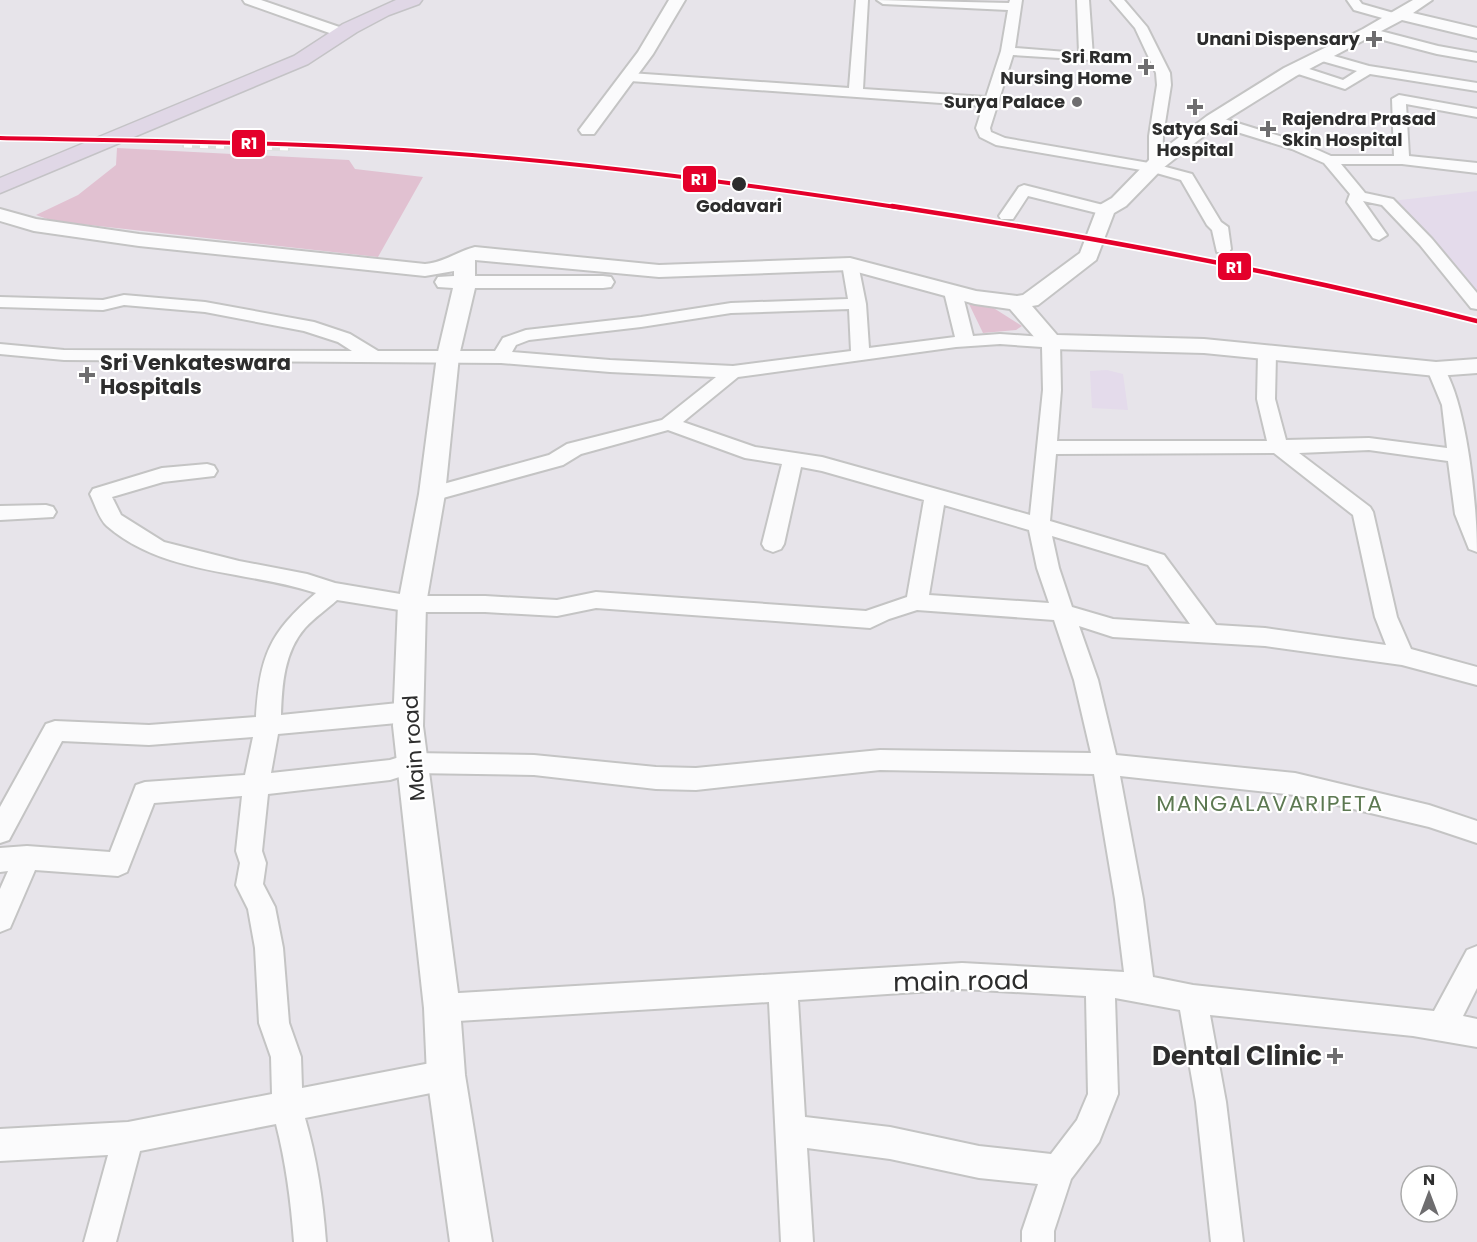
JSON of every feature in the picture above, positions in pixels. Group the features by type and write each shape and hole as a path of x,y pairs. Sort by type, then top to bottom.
{"main road":[{"path":"0,186 301,60 383,11 413,0"}],"street":[{"path":"249,0 343,33"},
{"path":"588,130 630,77 662,29 677,0"},
{"path":"856,92 862,0"},
{"path":"883,0 1016,4 1008,51 983,128 985,134 1001,142 1155,166 1187,177 1215,225 1220,227 1223,249"},
{"path":"1008,51 1086,57 1083,0"},
{"path":"1117,0 1141,27 1163,73 1164,85 1155,136 1155,166"},
{"path":"1353,0 1358,7 1369,11 1477,33"},
{"path":"0,231 96,247 464,270 850,270 881,274 975,297 1017,303 1030,300 1089,256 1102,219 1155,166 1214,120 1297,69 1370,32 1424,0"},
{"path":"1458,30 1458,38 1472,56"},
{"path":"1370,32 1472,56"},
{"path":"1320,56 1368,70 1477,87"},
{"path":"1297,69 1345,85 1368,70"},
{"path":"630,77 817,97 856,92 991,102"},
{"path":"1402,160 1399,99 1404,77"},
{"path":"1399,99 1477,113"},
{"path":"1214,120 1297,146 1329,160 1402,160 1477,168"},
{"path":"1329,160 1360,196 1387,202 1426,242 1477,304"},
{"path":"1007,216 1024,190 1102,219"},
{"path":"1358,193 1354,202 1379,235"},
{"path":"0,215 34,225 139,240 425,270 446,268 464,270 488,253 578,265 659,271 850,270"},
{"name":"Main road","path":"464,270 448,356 432,494 412,604 408,712 412,763 442,1008 446,1075 471,1242"},
{"path":"850,270 857,304 860,353"},
{"path":"953,292 965,341"},
{"path":"0,302 103,305 124,300 205,307 308,326 344,338 372,356"},
{"path":"1017,303 1052,342 1052,390 1039,525 1048,568 1086,680 1098,725 1129,899 1140,988"},
{"path":"501,357 509,342 526,335 641,322 730,308 857,304"},
{"path":"0,350 64,355 501,357 610,366 733,372 860,353 1000,339 1204,346 1436,369 1477,366"},
{"path":"1267,354 1266,399 1278,447 1363,512 1386,617 1402,656"},
{"path":"1436,369 1451,405 1466,514 1477,544"},
{"path":"432,494 556,460 574,449 669,424 733,372"},
{"path":"669,424 752,453 793,458 1039,525 1156,560 1209,633"},
{"path":"1045,448 1278,447 1369,444 1458,456"},
{"path":"773,544 793,458"},
{"path":"207,471 162,475 100,494 113,520 157,548 239,569 307,582 333,591 412,604 485,604 557,608 596,600 870,620 917,602 1062,612 1113,628 1265,637 1402,656 1477,676"},
{"path":"917,602 936,498"},
{"path":"0,513 46,512"},
{"path":"310,1242 307,1202 299,1152 286,1107 286,1057 274,1023 269,948 261,907 249,885 253,863 249,851 256,783 268,725 270,683 278,652 296,623 333,591"},
{"path":"0,832 55,731 149,735 408,712"},
{"path":"0,860 27,858 118,864 146,792 390,770 412,763 534,765 656,778 696,779 880,759 1105,764 1295,784 1429,816 1477,832"},
{"path":"0,919 27,858"},
{"path":"1443,1026 1477,959"},
{"name":"main road","path":"442,1008 783,989 962,976 1100,983 1140,988 1193,999 1443,1026 1477,1033"},
{"path":"1038,1242 1038,1231 1059,1170 1088,1131 1102,1094 1100,983"},
{"path":"783,989 797,1242"},
{"path":"1193,999 1210,1102 1227,1242"},
{"path":"0,1144 128,1138 446,1075"},
{"path":"790,1130 890,1143 979,1162 1059,1170"},
{"path":"100,1242 128,1138"}],"shaded area":[{"path":"117,148 349,160 355,169 423,177 378,257 53,221 36,215 78,195 116,165"},
{"path":"1477,191 1477,301 1392,201"},
{"path":"969,304 992,307 1022,326 1016,330 983,333"},
{"path":"1107,370 1123,374 1128,410 1092,408 1090,371"}],"railway":[{"path":"184,146 288,149"}],"transit line":[{"name":"R1","path":"0,138 382,149 509,158 669,175 829,196 1068,235 1312,282 1477,321"}],"place":[{"name":"Unani Dispensary","path":"1374,39"},
{"name":"Sri Ram Nursing Home","path":"1146,67"},
{"name":"Surya Palace","path":"1077,102"},
{"name":"Satya Sai Hospital","path":"1195,107"},
{"name":"Rajendra Prasad Skin Hospital","path":"1268,129"},
{"name":"Godavari","path":"739,184"},
{"name":"Sri Venkateswara Hospitals","path":"87,375"},
{"name":"Dental Clinic","path":"1335,1056"}],"district":[{"name":"MANGALAVARIPETA","path":"1270,803"}]}
